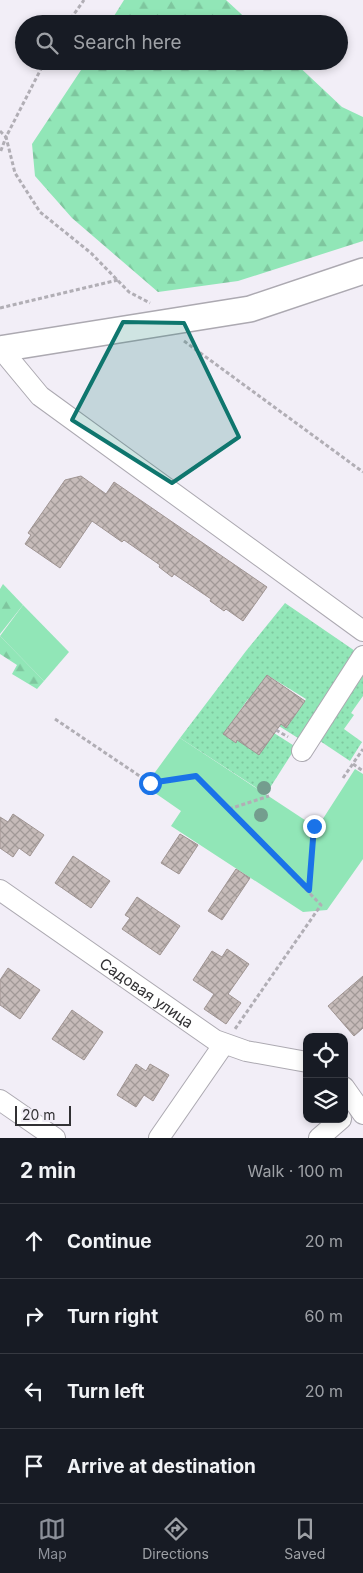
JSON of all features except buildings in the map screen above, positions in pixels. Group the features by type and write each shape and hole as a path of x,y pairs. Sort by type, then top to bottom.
{"main road":[{"path":"0,349 250,309 363,271"}],"street":[{"path":"0,349 40,396 363,631"},
{"path":"302,751 363,656"},
{"name":"Садовая улица","path":"0,890 224,1044 246,1051 303,1061"},
{"path":"159,1138 224,1044"},
{"path":"319,1138 354,1111 348,1097"},
{"path":"0,1100 56,1138"}],"path":[{"path":"73,15 84,0"},
{"path":"0,153 40,70"},
{"path":"0,131 6,138 15,173 40,212 91,253 130,292 170,321 363,472"},
{"path":"0,308 118,280"},
{"path":"55,719 150,783 196,776 309,890 321,905 224,1044"},
{"path":"343,778 363,749"},
{"path":"353,764 363,771"},
{"path":"229,809 269,796"},
{"path":"309,890 314,826"}],"highlighted area":[{"path":"123,322 184,323 239,437 172,483 72,420"}],"green space":[{"path":"124,0 226,0 242,15 115,15"},
{"path":"81,70 303,70 342,107 363,117 363,241 238,281 158,292 72,218 35,176 32,144"},
{"path":"3,584 23,605 0,634 0,589"},
{"path":"285,603 358,653 301,740 279,726 281,724 287,727 306,699 267,675 252,701 248,699 224,734 236,743 237,740 274,733 296,747 266,794 180,738"},
{"path":"23,605 69,652 44,681 0,636"},
{"path":"0,636 44,681 37,689 12,674 17,665 0,654"},
{"path":"363,668 363,696 351,713 354,715 344,729 362,742 350,761 317,739"},
{"path":"180,738 317,828 355,769 363,774 363,859 327,910 303,912 171,826 181,811 145,786"}],"route":[{"path":"150,783 196,776 309,890 314,826"}]}
